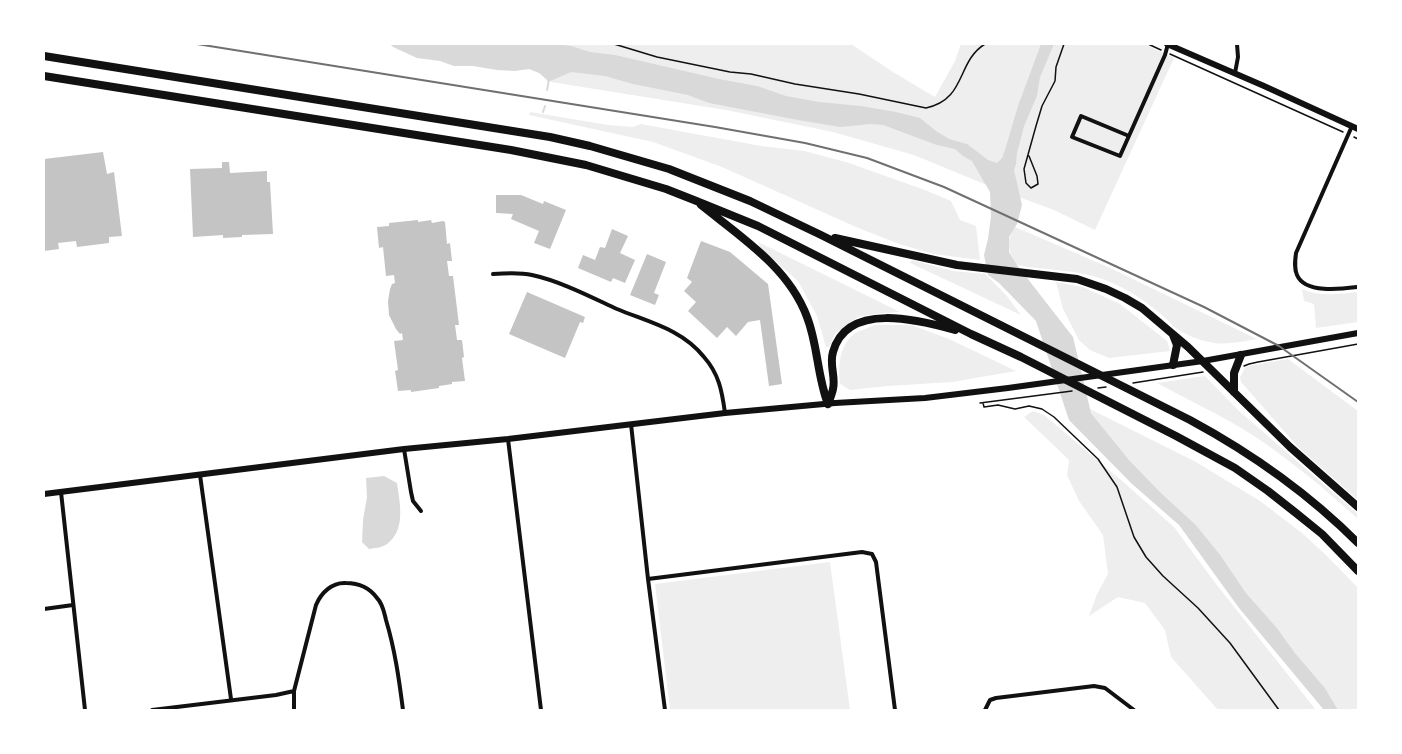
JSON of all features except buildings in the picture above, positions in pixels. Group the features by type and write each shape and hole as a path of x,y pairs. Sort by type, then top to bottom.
{"highway":[{"path":"44,56 550,136 668,169 750,201 822,235 1223,438 1279,475 1303,493 1336,521 1358,543"},
{"path":"44,76 539,155 586,165 636,179 694,200 758,226 971,334 1021,357 1209,453 1268,491 1322,534 1358,570"},
{"path":"694,200 765,258 776,268 792,288 807,317 812,334 822,389 828,404"},
{"path":"822,235 939,262 1061,276 1091,283 1125,298 1142,308 1173,334 1203,361 1290,447 1358,507"},
{"path":"828,404 834,389 832,355 835,345 847,330 857,324 877,318 902,318 918,320 971,334"},
{"path":"1171,366 1177,345 1173,334"},
{"path":"1234,392 1234,373 1243,354"}],"main road":[{"path":"1168,44 1355,128"},
{"path":"44,494 725,413 828,404 925,398 1008,388 1203,361 1358,333"}],"street":[{"path":"1129,136 1081,116 1072,137 1120,156 1129,136 1166,52 1168,44"},
{"path":"1235,73 1238,57 1237,44"},
{"path":"1355,128 1349,134 1296,253 1295,266 1300,280 1313,287 1358,287"},
{"path":"493,274 522,273 547,279 674,332 694,346 711,366 721,388 725,413"},
{"path":"631,424 648,579 665,710"},
{"path":"508,439 541,710"},
{"path":"404,450 411,492 414,501 421,511"},
{"path":"200,475 231,699"},
{"path":"61,492 85,710"},
{"path":"648,579 862,552 872,554 876,562 895,710"},
{"path":"294,710 294,691 319,597 327,589 343,582 357,583 373,593 382,605 392,637 403,710"},
{"path":"44,609 73,605"},
{"path":"984,710 990,700 1094,686 1105,688 1134,710"},
{"path":"152,710 231,699 276,695 294,691"}],"path":[{"path":"614,44 657,57 730,72 751,74 795,84 859,94 926,108 941,103 950,95 971,57 985,44"},
{"path":"1029,156 1037,176 1038,184 1031,188 1026,183 1024,169 1029,156 1042,106 1055,81 1056,67 1064,44"},
{"path":"1148,44 1358,139"},
{"path":"1258,362 1358,344"},
{"path":"980,404 1019,399"},
{"path":"983,403 984,407 998,405 1015,409 1029,406 1042,409 1054,417 1098,459 1117,487 1134,537 1146,557 1163,576 1198,608 1230,643 1279,710"}],"shaded area":[{"path":"390,44 556,44 571,46 590,52 615,55 719,79 757,86 786,96 819,102 861,106 920,118 949,139 967,144 988,160 997,163 1002,158 1005,150 1018,106 1041,44 1054,44 1040,77 1037,96 1024,126 1017,153 1014,170 1022,205 1017,224 1009,237 1009,252 1017,265 1073,337 1091,413 1129,460 1161,493 1196,525 1221,556 1246,593 1277,628 1295,653 1325,688 1338,710 1324,710 1239,608 1179,525 1131,483 1069,420 1036,321 999,283 988,275 984,255 991,216 990,192 972,161 955,149 937,145 883,125 871,124 840,127 798,120 709,103 688,95 633,84 605,76 571,72 548,82 539,73 529,69 515,71 473,66 454,66 440,61 417,58 393,47"},
{"path":"555,44 851,44 893,72 935,97 955,61 961,44 1144,44 1174,58 1095,230 1054,210 989,186 914,155 833,132 726,110 551,82"},
{"path":"530,112 608,125 633,127 641,124 761,146 804,151 846,162 925,190 951,201 960,220 976,226 980,260 934,254 899,244 856,227 722,167 653,142 529,115"},
{"path":"1015,227 1108,267 1257,339 1225,344 1200,340 1177,329 1159,312 1142,300 1110,282 1076,272 1017,265 1011,255 1009,246 1010,238"},
{"path":"758,242 900,312 858,317 835,334 829,347 826,347 817,316 798,281 761,249"},
{"path":"912,260 953,271 985,274 1006,295 1021,315 910,263"},
{"path":"1056,282 1083,287 1120,304 1167,341 1170,351 1109,358 1090,350 1079,340 1063,309"},
{"path":"1302,289 1309,292 1322,294 1358,292 1358,322 1316,328 1314,304 1304,301"},
{"path":"875,325 911,325 949,339 1016,371 952,382 850,390 840,384 839,371 842,351 845,344 854,334"},
{"path":"1288,359 1358,411 1358,500 1299,448 1241,382 1240,376 1245,367"},
{"path":"1205,376 1239,411 1358,514 1358,519 1306,474 1251,434 1157,383"},
{"path":"1090,409 1196,462 1260,501 1302,533 1358,588 1358,710 1338,710 1325,688 1295,653 1277,628 1246,593 1221,556 1196,525 1161,493 1129,460 1091,413"},
{"path":"1033,411 1044,415 1174,527 1216,584 1316,710 1218,710 1171,657 1165,630 1145,603 1118,597 1089,616 1097,594 1108,574 1103,535 1079,501 1067,475 1069,460 1024,417"},
{"path":"384,476 397,483 400,508 399,524 397,532 387,544 369,549 362,542 363,520 367,497 366,478"},
{"path":"830,562 850,710 670,710 655,584"}],"waterway":[{"path":"547,90 549,80"},
{"path":"543,112 545,106"}],"railway":[{"path":"197,44 715,127 805,143 867,158 944,187 1204,307 1279,346 1358,402"}]}
